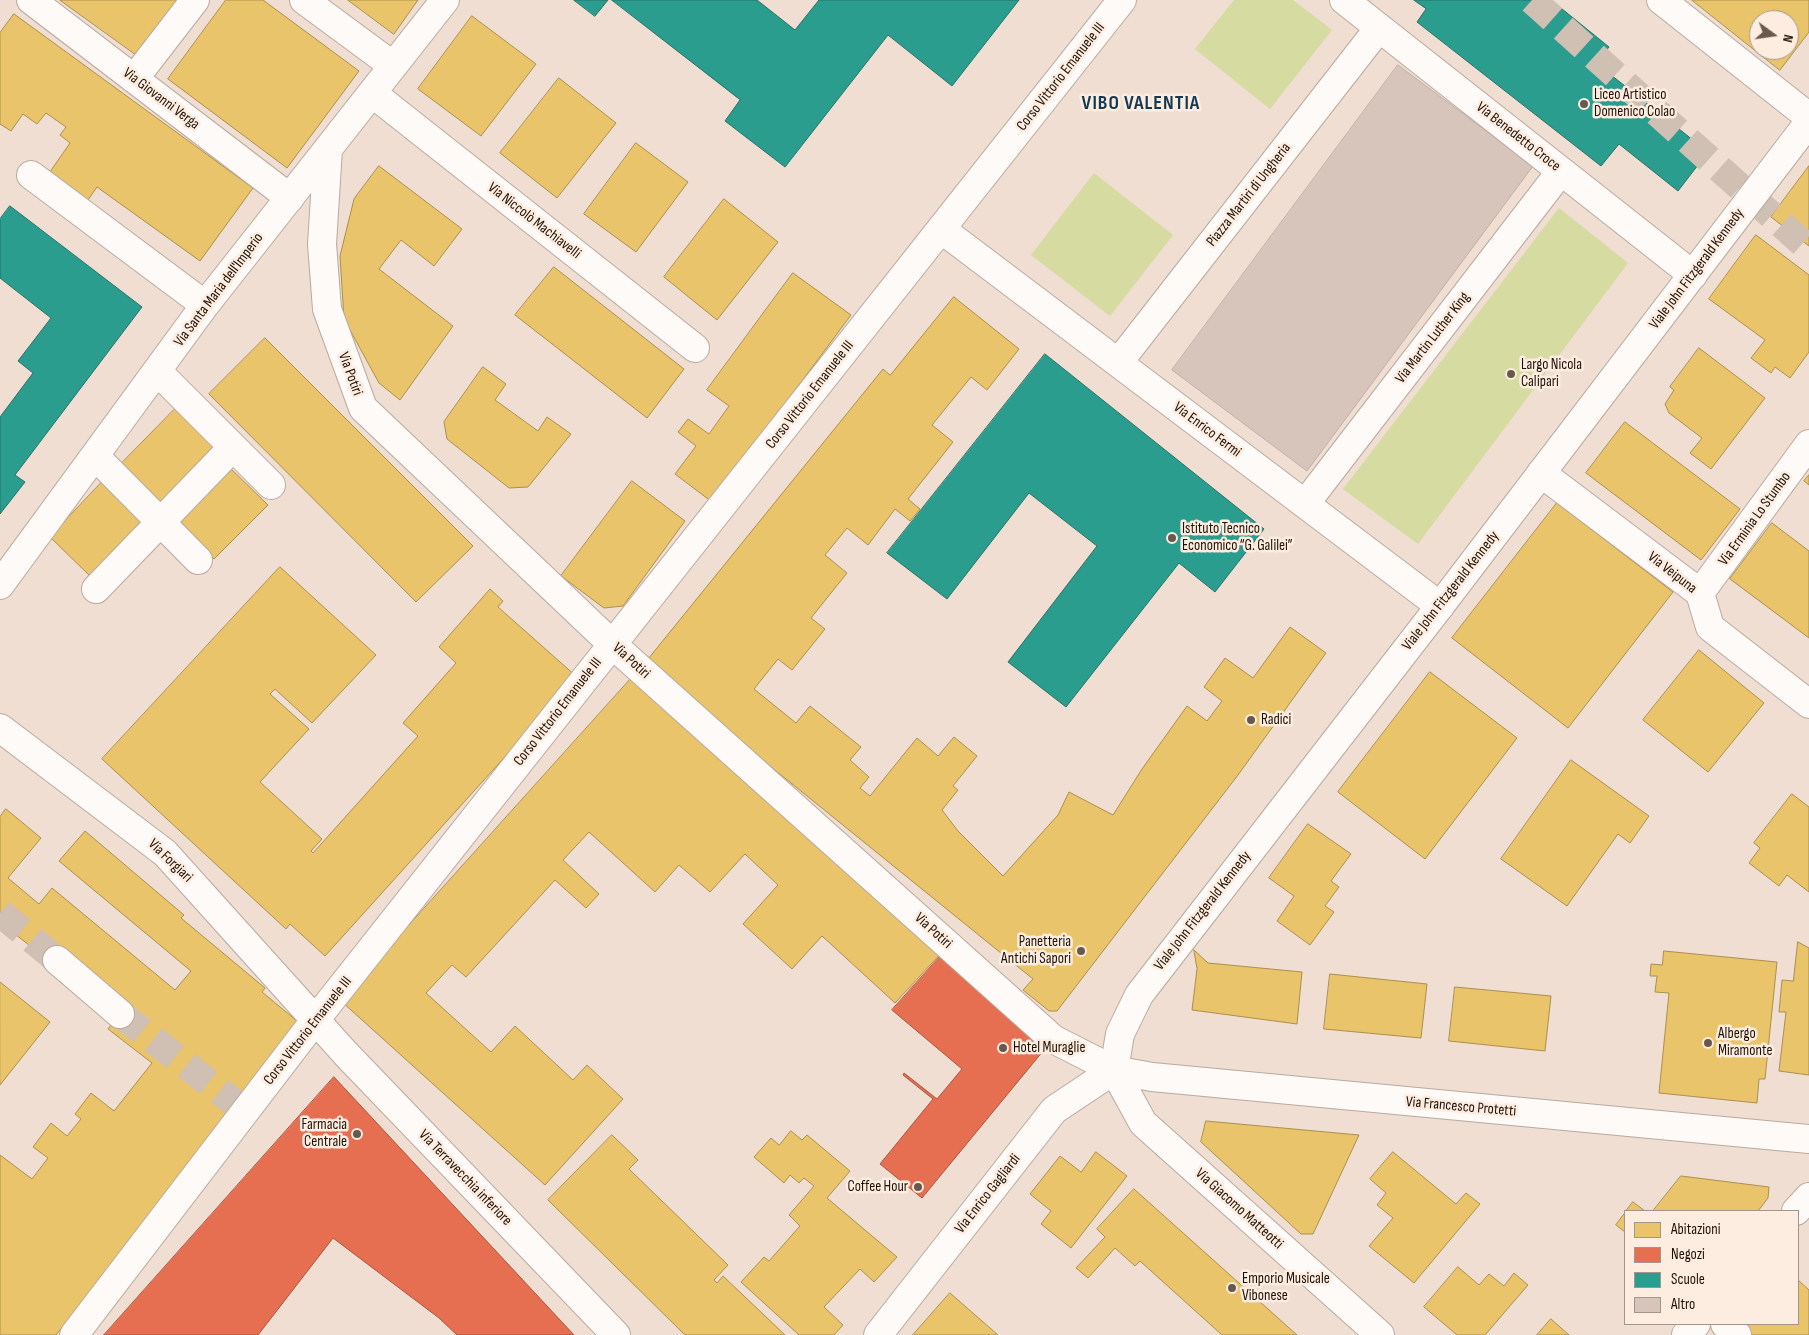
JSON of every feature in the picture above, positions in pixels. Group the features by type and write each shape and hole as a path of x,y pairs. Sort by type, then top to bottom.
{"street":[{"name":"Via Giovanni Verga","path":"31,0 290,198"},
{"path":"134,79 195,0"},
{"path":"304,0 392,65"},
{"name":"Via Santa Maria dell'Imperio","path":"0,586 205,305 445,0"},
{"name":"Corso Vittorio Emanuele III","path":"74,1335 243,1109 1122,0"},
{"name":"Via Benedetto Croce","path":"1344,0 1693,275"},
{"path":"1662,0 1809,117"},
{"name":"Piazza Martiri di Ungheria","path":"1118,363 1379,28"},
{"name":"Via Niccolò Machiavelli","path":"372,93 695,348"},
{"name":"Viale John Fitzgerald Kennedy","path":"1114,1070 1120,1034 1139,994 1440,606 1809,122"},
{"name":"Via Potiri","path":"328,149 322,244 327,309 363,408 612,644 1053,1039 1114,1070"},
{"name":"Via Martin Luther King","path":"1305,504 1561,171"},
{"path":"31,175 205,305"},
{"name":"Via Enrico Fermi","path":"941,229 1440,606"},
{"path":"157,371 271,485"},
{"name":"Via Erminia Lo Stumbo","path":"1700,593 1809,444"},
{"path":"96,589 233,447"},
{"path":"95,456 198,560"},
{"name":"Via Veipuna","path":"1541,473 1700,593 1710,627 1809,704"},
{"name":"Via Forgiari","path":"0,729 165,853 316,1019"},
{"path":"57,960 120,1014"},
{"name":"Via Terravecchia inferiore","path":"316,1019 346,1054 616,1335"},
{"name":"Via Francesco Protetti","path":"1114,1070 1152,1077 1809,1139"},
{"name":"Via Enrico Gagliardi","path":"878,1335 1054,1110 1114,1070"},
{"name":"Via Giacomo Matteotti","path":"1114,1070 1143,1123 1380,1335"},
{"path":"1797,1210 1809,1197"},
{"path":"1686,1335 1695,1325"},
{"path":"1726,1325 1737,1335"}],"green space":[{"path":"1234,0 1293,0 1332,30 1270,109 1195,49"},
{"path":"1094,173 1173,235 1110,316 1031,255"},
{"path":"1559,208 1628,263 1418,544 1343,489"}],"building: Abitazioni":[{"path":"60,0 179,0 138,56"},
{"path":"226,0 263,0 359,71 287,168 168,79"},
{"path":"348,0 418,0 394,34"},
{"path":"1692,0 1809,0 1809,32 1799,45 1799,10 1749,10 1749,45"},
{"path":"14,14 253,188 200,261 97,187 83,207 45,179 70,143 60,135 66,127 46,113 37,124 23,114 11,131 0,124 0,33"},
{"path":"472,16 536,64 481,136 418,89"},
{"path":"1767,60 1788,60 1780,70"},
{"path":"559,78 616,123 557,198 500,153"},
{"path":"636,143 688,182 636,252 584,214"},
{"path":"379,166 462,229 434,266 401,240 379,269 453,326 400,400 379,383 344,319 340,256 354,199"},
{"path":"1809,166 1809,246 1771,217"},
{"path":"724,199 778,242 717,320 664,277"},
{"path":"1756,235 1809,275 1809,352 1790,378 1775,367 1771,373 1751,358 1765,340 1709,299"},
{"path":"554,267 684,369 647,418 515,315"},
{"path":"793,273 851,315 712,502 675,474 696,446 678,432 688,419 709,434 729,406 707,390"},
{"path":"954,297 1019,349 987,390 971,377 932,425 953,442 908,499 920,509 910,521 895,509 868,545 847,528 825,555 847,573 811,618 825,629 792,670 778,659 754,689 796,723 810,706 861,747 850,760 869,777 860,788 870,796 917,738 938,756 954,737 977,756 953,786 958,790 942,810 958,831 1003,876 1058,815 1069,792 1113,815 1142,769 1187,706 1207,721 1222,701 1204,687 1225,658 1253,678 1290,627 1326,653 1238,775 1057,1011 1049,1011 1023,990 1033,979 644,664 883,369 890,375"},
{"path":"265,338 473,546 416,602 209,394"},
{"path":"1699,348 1765,398 1711,469 1690,453 1702,438 1669,413 1665,404 1674,390 1670,387"},
{"path":"483,367 506,384 495,400 538,431 547,417 571,434 528,487 509,488 447,439 444,422"},
{"path":"175,409 216,448 161,505 120,465"},
{"path":"1625,422 1740,509 1701,560 1586,473"},
{"path":"226,464 268,505 214,559 173,518"},
{"path":"1809,475 1809,485 1804,481"},
{"path":"632,481 685,521 623,606 604,608 561,576"},
{"path":"102,482 143,522 91,577 50,537"},
{"path":"1557,503 1673,592 1568,728 1452,638"},
{"path":"1772,523 1809,551 1809,638 1730,579"},
{"path":"280,567 376,655 312,723 275,689 270,694 309,729 260,782 322,839 311,851 313,853 418,736 403,723 456,663 439,647 490,589 503,601 498,607 577,677 325,956 290,924 286,929 102,759"},
{"path":"1699,650 1764,703 1708,772 1643,720"},
{"path":"1430,672 1517,738 1425,859 1338,792"},
{"path":"636,673 944,950 895,1003 822,936 792,969 743,924 778,885 745,854 710,892 679,865 655,892 589,832 563,860 599,894 586,908 555,880 466,977 452,965 426,993 491,1052 515,1026 573,1080 587,1065 623,1099 545,1185 341,1001"},
{"path":"1571,760 1649,816 1630,843 1618,834 1567,906 1501,859"},
{"path":"1792,794 1809,807 1809,892 1787,875 1779,886 1749,863 1760,848 1754,843"},
{"path":"6,809 41,838 8,878 39,904 52,888 175,990 191,971 59,861 85,831 184,915 181,918 265,988 262,992 303,1026 56,1335 0,1335 0,1155 32,1179 48,1158 33,1147 51,1123 67,1136 81,1119 75,1114 91,1093 114,1111 152,1063 108,1029 125,1007 54,965 0,922 0,817"},
{"path":"1308,824 1351,854 1331,881 1339,887 1325,906 1334,912 1310,945 1277,921 1294,896 1269,878"},
{"path":"1798,942 1809,948 1809,1075 1779,1071 1786,1012 1779,1012 1782,980 1793,981"},
{"path":"1194,950 1208,963 1302,972 1297,1024 1192,1010 1197,969"},
{"path":"1664,951 1777,962 1765,1079 1759,1079 1757,1103 1659,1093 1669,993 1655,992 1657,976 1650,976 1651,964 1662,965"},
{"path":"1330,974 1427,984 1421,1038 1324,1029"},
{"path":"0,982 50,1022 0,1085"},
{"path":"1455,987 1551,996 1545,1051 1449,1041"},
{"path":"1206,1121 1359,1135 1313,1234 1301,1234 1201,1142"},
{"path":"791,1131 802,1140 807,1135 850,1171 827,1198 897,1257 874,1282 860,1269 824,1307 843,1325 834,1335 799,1335 741,1282 764,1257 769,1261 800,1226 789,1215 814,1186 804,1178 799,1183 790,1175 784,1183 754,1157 771,1138 779,1145"},
{"path":"612,1135 638,1160 629,1169 728,1265 714,1280 717,1283 723,1276 785,1335 685,1335 548,1200"},
{"path":"1096,1152 1127,1176 1071,1248 1041,1224 1051,1211 1030,1194 1060,1156 1081,1172"},
{"path":"1393,1152 1456,1204 1466,1193 1480,1204 1414,1283 1369,1246 1393,1218 1377,1205 1386,1193 1370,1179"},
{"path":"1681,1176 1769,1187 1768,1198 1759,1210 1654,1210"},
{"path":"1134,1189 1297,1335 1222,1335 1140,1261 1135,1266 1115,1248 1088,1278 1076,1268 1105,1237 1097,1229"},
{"path":"1633,1202 1644,1210 1627,1210"},
{"path":"1624,1214 1624,1231 1616,1225"},
{"path":"1458,1267 1479,1285 1489,1274 1504,1286 1514,1273 1528,1285 1485,1335 1457,1335 1424,1307"},
{"path":"1799,1281 1809,1290 1809,1335 1752,1335 1741,1325 1799,1325"},
{"path":"950,1293 998,1335 913,1335"},
{"path":"1551,1319 1569,1335 1537,1335"}],"building: Negozi":[{"path":"945,951 1048,1045 922,1198 880,1164 933,1099 903,1075 904,1073 937,1099 962,1069 892,1010"},
{"path":"334,1077 574,1335 457,1335 439,1318 333,1238 258,1335 104,1335"}],"building: Scuole":[{"path":"574,0 608,0 595,16"},
{"path":"612,0 757,0 795,30 819,0 1019,0 952,86 888,35 785,167 725,121 740,100"},
{"name":"Liceo Artistico Domenico Colao","path":"1414,0 1551,0 1609,47 1596,63 1708,152 1678,191 1619,144 1601,166 1417,22 1426,9"},
{"path":"10,206 142,307 15,475 25,482 0,514 0,417 33,373 18,361 51,318 0,278 0,219"},
{"name":"Istituto Tecnico Economico “G. Galilei”","path":"1045,354 1264,529 1215,592 1179,563 1066,707 1008,662 1097,546 1029,493 947,599 887,553"}],"building: Altro":[{"path":"1398,65 1533,166 1307,471 1172,370"}],"tunnel":[{"path":"1532,0 1809,249"},
{"path":"0,913 57,960"},
{"path":"120,1014 239,1106"}],"place":[{"name":"Liceo Artistico Domenico Colao","path":"1584,104"},
{"name":"Largo Nicola Calipari","path":"1511,374"},
{"name":"Istituto Tecnico Economico “G. Galilei”","path":"1172,538"},
{"name":"Radici","path":"1251,720"},
{"name":"Panetteria Antichi Sapori","path":"1081,951"},
{"name":"Albergo Miramonte","path":"1708,1043"},
{"name":"Hotel Muraglie","path":"1003,1048"},
{"name":"Farmacia Centrale","path":"357,1134"},
{"name":"Coffee Hour","path":"918,1187"},
{"name":"Emporio Musicale Vibonese","path":"1232,1288"}],"district":[{"name":"VIBO VALENTIA","path":"1141,104"}]}
